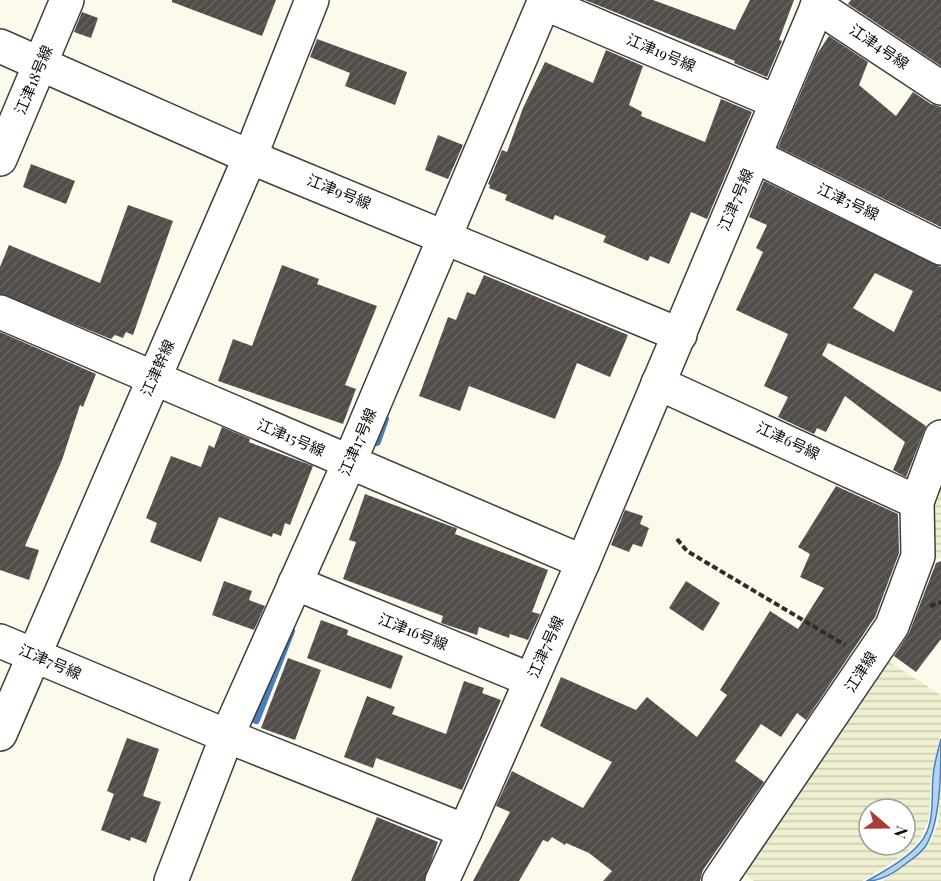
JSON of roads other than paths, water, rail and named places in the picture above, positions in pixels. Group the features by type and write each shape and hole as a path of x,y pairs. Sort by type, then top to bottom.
{"street":[{"name":"江津18号線","path":"0,159 67,0"},
{"name":"江津幹線","path":"0,734 250,157 312,0"},
{"name":"江津19号線","path":"544,2 777,102"},
{"name":"江津17号線","path":"171,881 227,736 349,463 544,2"},
{"name":"江津7号線","path":"0,641 227,736 465,831 583,562 818,3"},
{"name":"江津4号線","path":"818,3 941,88"},
{"name":"江津9号線","path":"0,45 250,157 680,334"},
{"name":"江津5号線","path":"755,156 941,248"},
{"name":"江津15号線","path":"0,312 583,562"},
{"name":"江津6号線","path":"658,383 917,502"},
{"name":"江津線","path":"728,878 892,626 918,556 917,502 941,437"},
{"name":"江津16号線","path":"295,583 531,680"},
{"path":"442,881 465,831"}],"water":[{"path":"941,739 937,810 930,837 917,855 917,846 925,836 931,819 936,757"},
{"path":"905,857 915,857 896,871 882,878 867,881"}],"waterway":[{"path":"377,442 385,419"},
{"path":"256,720 291,631"}]}
